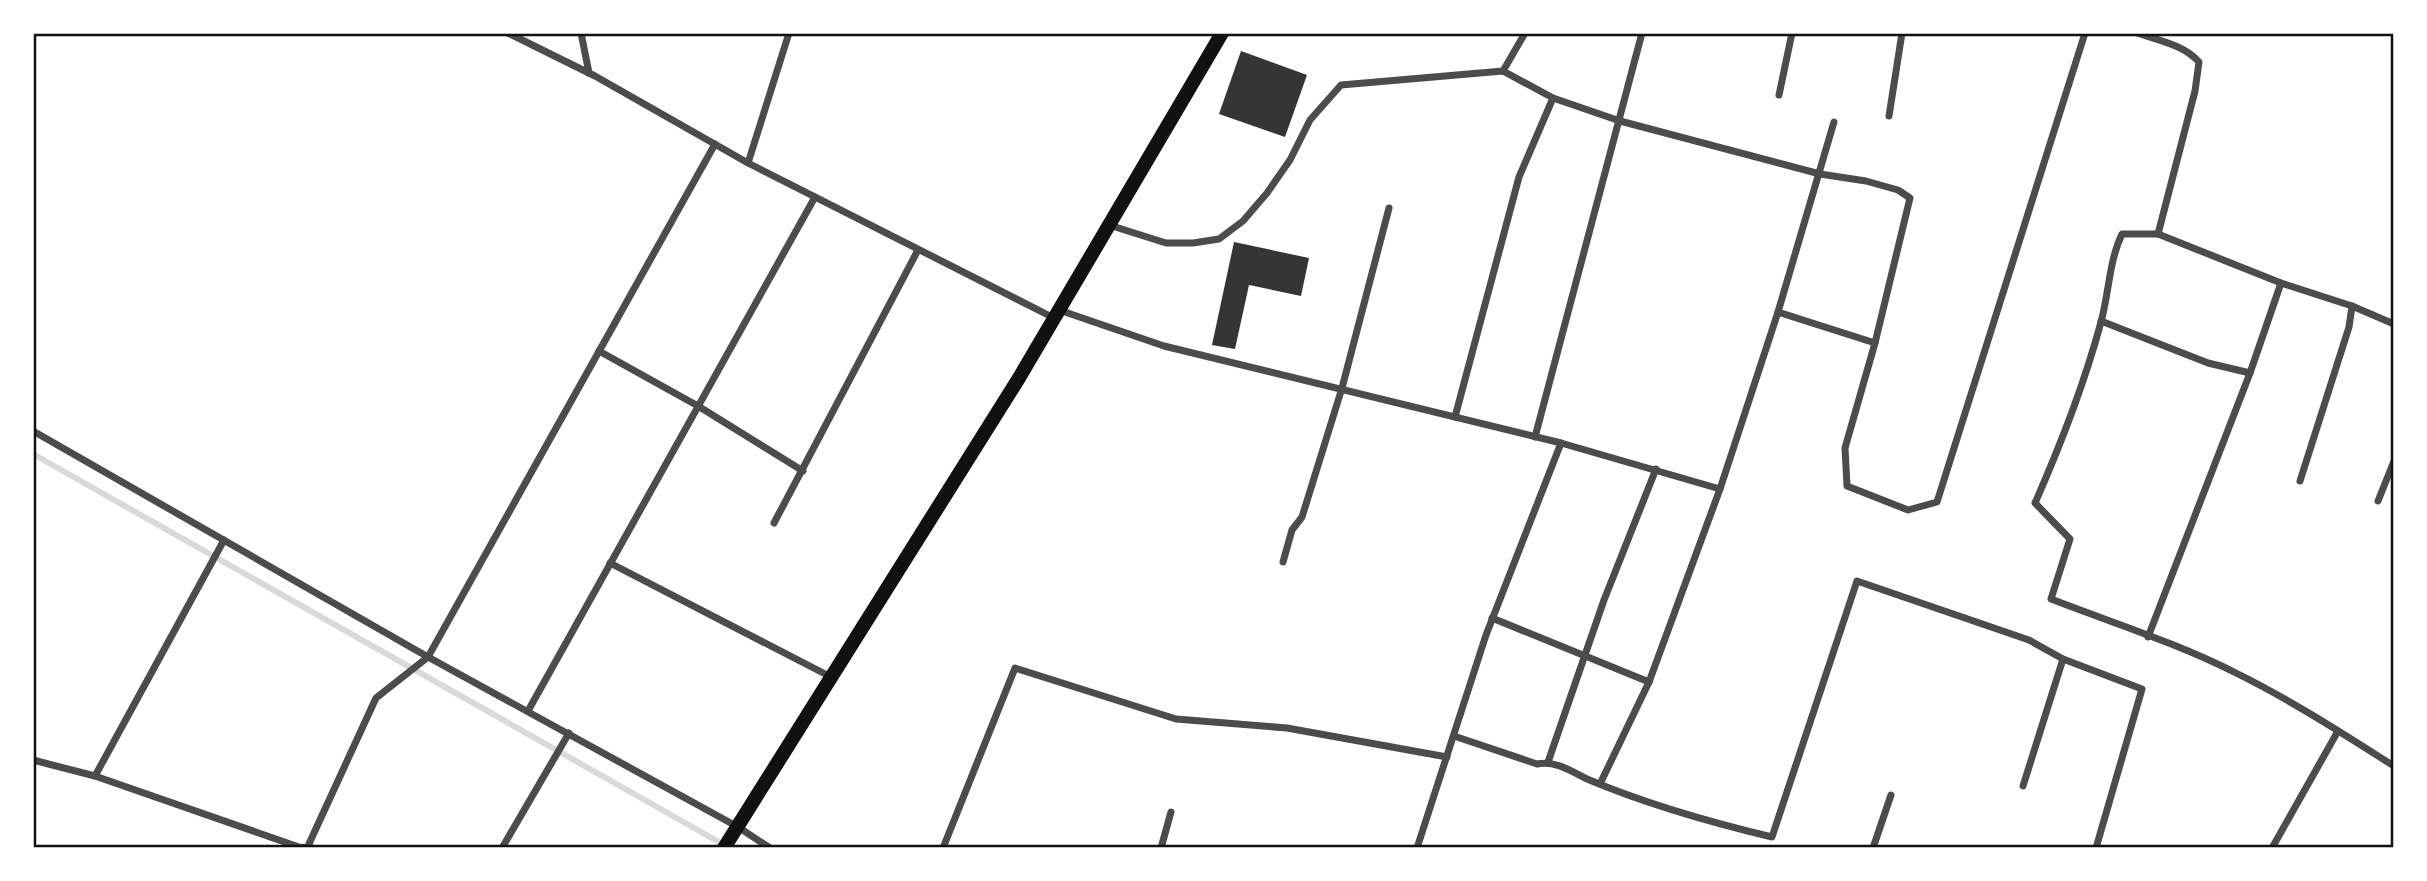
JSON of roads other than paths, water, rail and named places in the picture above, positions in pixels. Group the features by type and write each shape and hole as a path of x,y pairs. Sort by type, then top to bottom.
{"main road":[{"path":"731,837 1056,314 1222,33"}],"street":[{"path":"508,33 589,73 748,163 918,250 1056,314 1164,346 1561,443 1720,489"},
{"path":"581,33 589,73"},
{"path":"748,163 789,33"},
{"path":"1503,71 1525,33"},
{"path":"1535,437 1642,33"},
{"path":"1779,95 1791,33"},
{"path":"1889,116 1902,33"},
{"path":"1109,225 1166,243 1219,239 1243,220 1267,193 1290,160 1310,120 1341,85 1503,71 1553,97 1620,121 1819,174 1866,181 1899,190 1910,198 1875,343 1845,448 1847,486 1908,510 1937,502 2085,33"},
{"path":"2137,33 2174,46 2192,55 2199,62 2195,91 2158,234"},
{"path":"1455,417 1519,177 1553,97"},
{"path":"1600,784 1649,682 1720,489 1778,312 1833,122"},
{"path":"33,760 95,776 299,847 310,847 376,698 428,657 715,144"},
{"path":"528,710 815,197"},
{"path":"1283,562 1292,530 1302,517 1342,388 1389,208"},
{"path":"2394,324 2158,234 2122,234 2116,246 2101,321 2070,422 2035,503 2070,539 2051,599 2169,642 2236,673 2394,766"},
{"path":"774,523 918,250"},
{"path":"2148,636 2250,373 2281,283"},
{"path":"2300,481 2349,327 2352,306"},
{"path":"1778,312 1875,343"},
{"path":"2101,321 2208,363 2250,373"},
{"path":"599,351 698,406 803,471"},
{"path":"33,430 428,657 569,733 731,837 770,848"},
{"path":"1417,848 1492,618 1561,443"},
{"path":"2378,501 2394,461"},
{"path":"1548,762 1656,469"},
{"path":"95,776 223,540"},
{"path":"610,563 831,677"},
{"path":"1454,736 1537,764 1548,762 1600,784 1711,823 1772,837 1857,582 2029,640 2063,659 2143,689 2096,848"},
{"path":"1492,618 1649,682"},
{"path":"2023,786 2063,659"},
{"path":"943,848 1015,668 1176,719 1287,727 1447,757"},
{"path":"2272,848 2338,731"},
{"path":"502,848 569,733"},
{"path":"1873,848 1891,795"},
{"path":"1161,848 1171,813"}],"waterway":[{"path":"33,454 726,846"}]}
